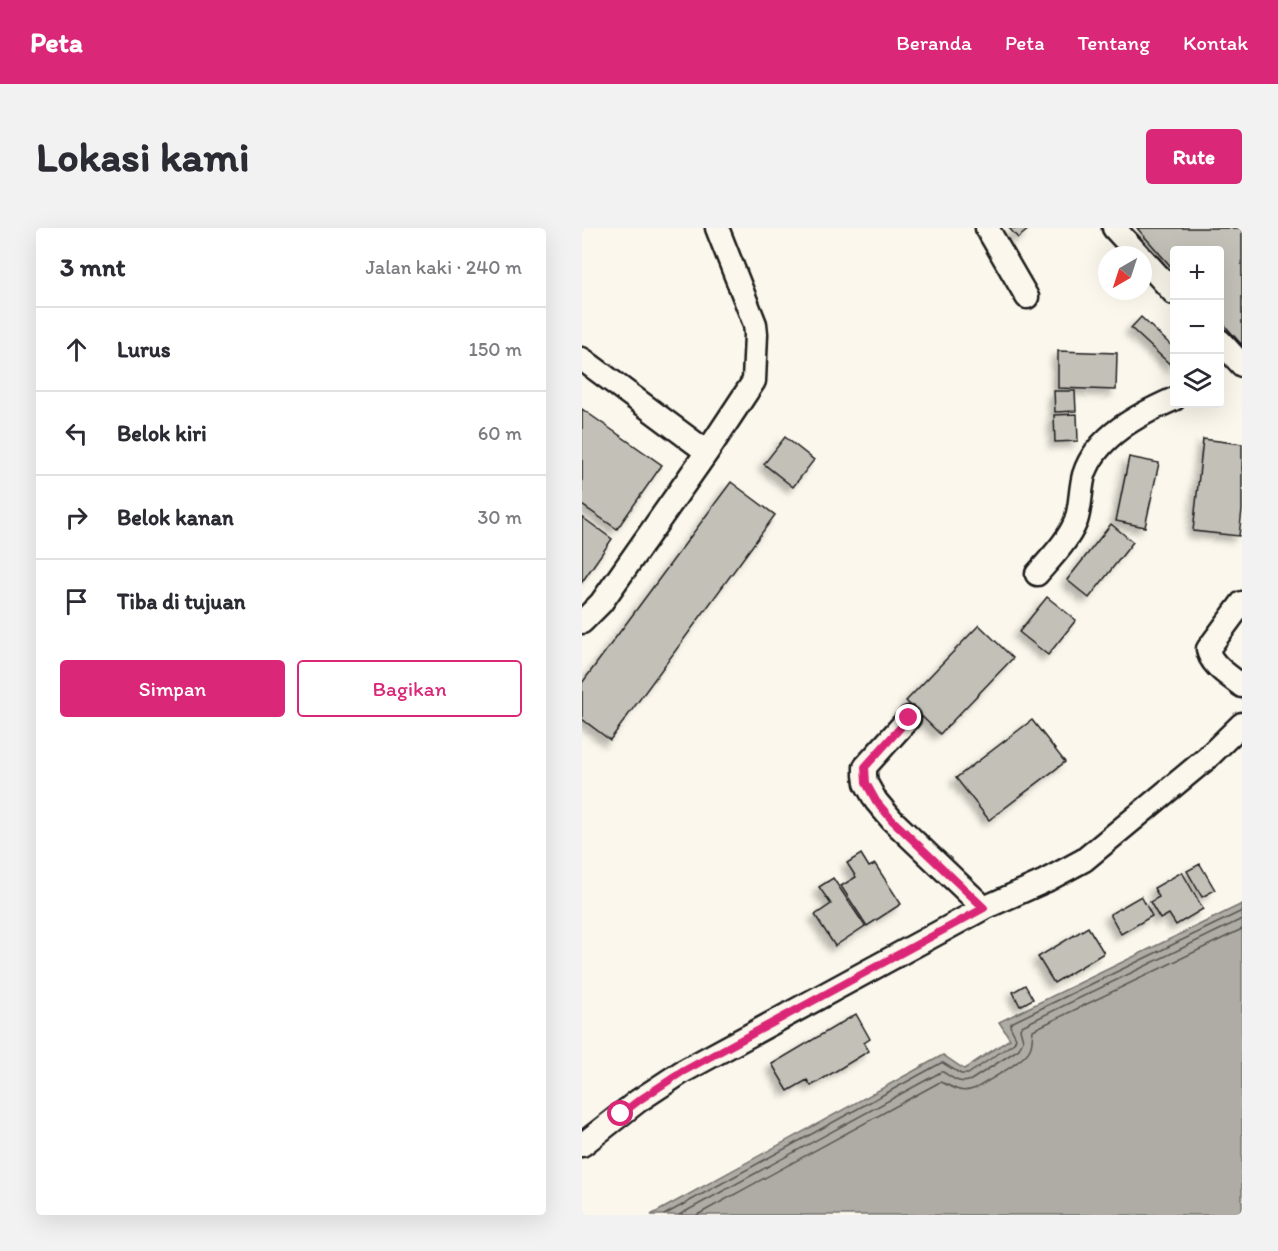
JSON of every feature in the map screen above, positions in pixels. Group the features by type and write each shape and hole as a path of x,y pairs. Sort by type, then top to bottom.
{"lane":[{"path":"582,622 601,603 754,381 755,324 717,228"},
{"path":"987,228 1028,297"},
{"path":"1114,228 1131,246"},
{"path":"1152,269 1170,289"},
{"path":"1224,345 1242,365"},
{"path":"582,359 707,452"},
{"path":"1037,574 1065,540 1076,522 1084,475 1093,457 1122,427 1170,401"},
{"path":"1242,603 1208,649 1209,656 1215,663 1242,686"},
{"path":"909,718 865,767 866,783 876,801 892,820 984,908"},
{"path":"582,1145 638,1101 682,1072 984,908 1045,881 1084,860 1207,758 1242,724"}],"water":[{"path":"1242,904 1242,1215 651,1215 943,1055 964,1069 1010,1039 999,1022"}],"building":[{"path":"1009,228 1030,228 1018,238"},
{"path":"1137,228 1242,228 1242,345 1224,325 1224,246 1170,246 1170,265"},
{"path":"1141,317 1170,344 1170,364 1131,328"},
{"path":"1058,351 1117,353 1116,390 1058,388"},
{"path":"1054,391 1075,391 1076,411 1055,412"},
{"path":"582,409 662,465 617,529 582,505"},
{"path":"1077,414 1078,441 1055,442 1054,415"},
{"path":"785,437 814,460 793,487 764,464"},
{"path":"1203,439 1242,444 1242,510 1239,536 1193,531"},
{"path":"1129,457 1159,463 1145,527 1116,521"},
{"path":"731,482 775,515 610,740 582,719 582,683"},
{"path":"582,517 612,539 582,582"},
{"path":"1111,524 1133,542 1089,598 1067,580"},
{"path":"1047,597 1076,620 1048,655 1019,632"},
{"path":"979,625 1013,658 940,734 906,701"},
{"path":"1032,720 1065,762 989,820 956,778"},
{"path":"861,854 869,867 875,864 901,904 867,926 841,886 856,877 847,863"},
{"path":"1200,864 1215,890 1202,897 1187,871"},
{"path":"1182,872 1203,909 1176,925 1169,914 1160,919 1150,902 1159,897 1154,888"},
{"path":"833,878 865,926 835,946 815,915 831,904 819,887"},
{"path":"1141,896 1152,916 1121,934 1110,914"},
{"path":"1088,927 1104,953 1054,983 1038,957"},
{"path":"1025,985 1033,999 1020,1006 1013,992"},
{"path":"856,1014 870,1039 864,1043 869,1051 811,1086 807,1080 788,1091 772,1064"}],"route":[{"path":"621,1114 682,1072 984,908 892,820 876,801 866,783 865,767 909,718"}]}
